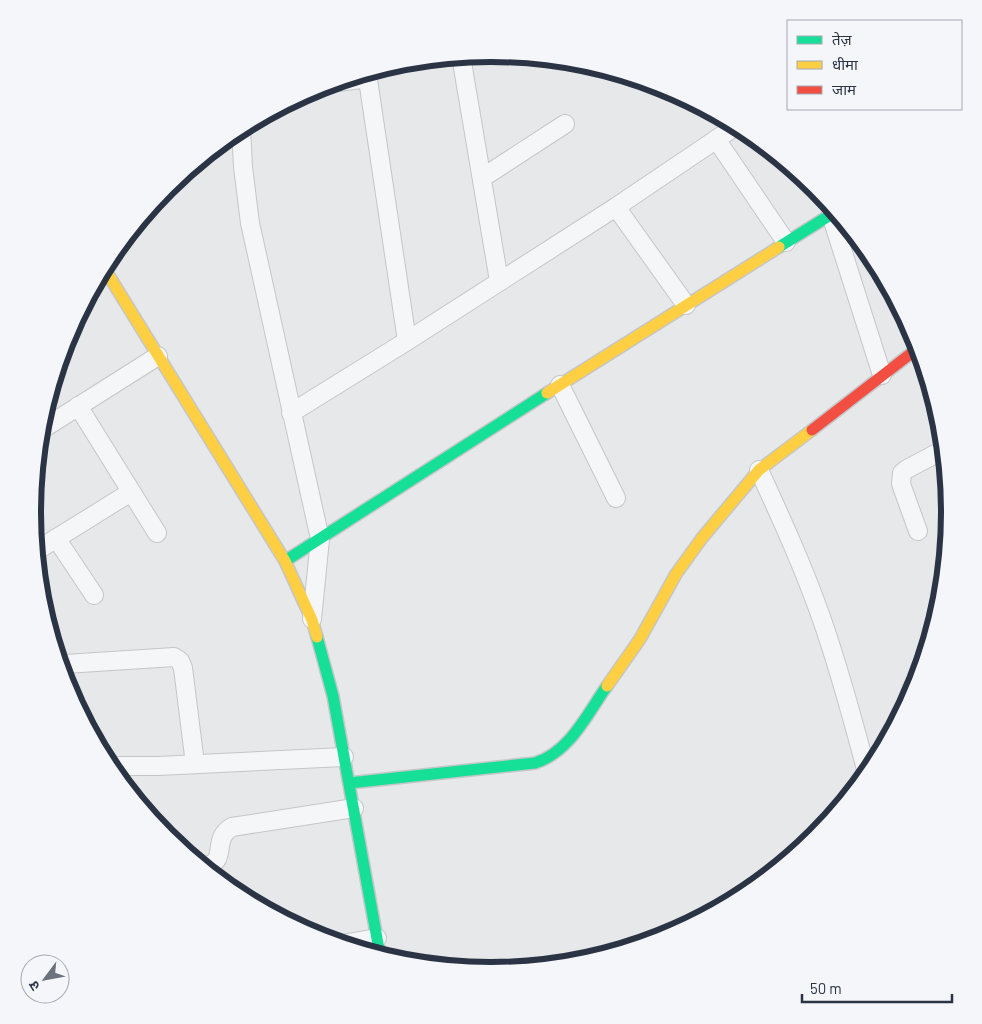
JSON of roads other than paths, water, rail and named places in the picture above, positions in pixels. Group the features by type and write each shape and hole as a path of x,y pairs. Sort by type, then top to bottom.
{"street":[{"path":"463,63 499,282"},
{"path":"368,80 407,341"},
{"path":"482,178 565,124"},
{"path":"291,413 616,207 729,131"},
{"path":"241,138 250,223 320,539 312,620"},
{"path":"716,139 786,242"},
{"path":"616,207 686,305"},
{"path":"285,561 686,305 830,216"},
{"path":"836,223 882,375"},
{"path":"109,276 285,561 312,620 333,696 378,947"},
{"path":"349,783 535,763 548,759 555,754 565,746 640,639 676,574 702,538 759,470 912,353"},
{"path":"50,424 158,356"},
{"path":"560,385 616,498"},
{"path":"78,406 157,533"},
{"path":"918,531 901,484 902,473 937,453"},
{"path":"759,470 798,556 821,617 847,695 864,763"},
{"path":"43,547 131,492"},
{"path":"56,538 94,595"},
{"path":"68,664 174,657 180,661 183,668 195,764"},
{"path":"120,766 344,757"},
{"path":"211,864 218,859 221,836 232,827 354,808"}]}
